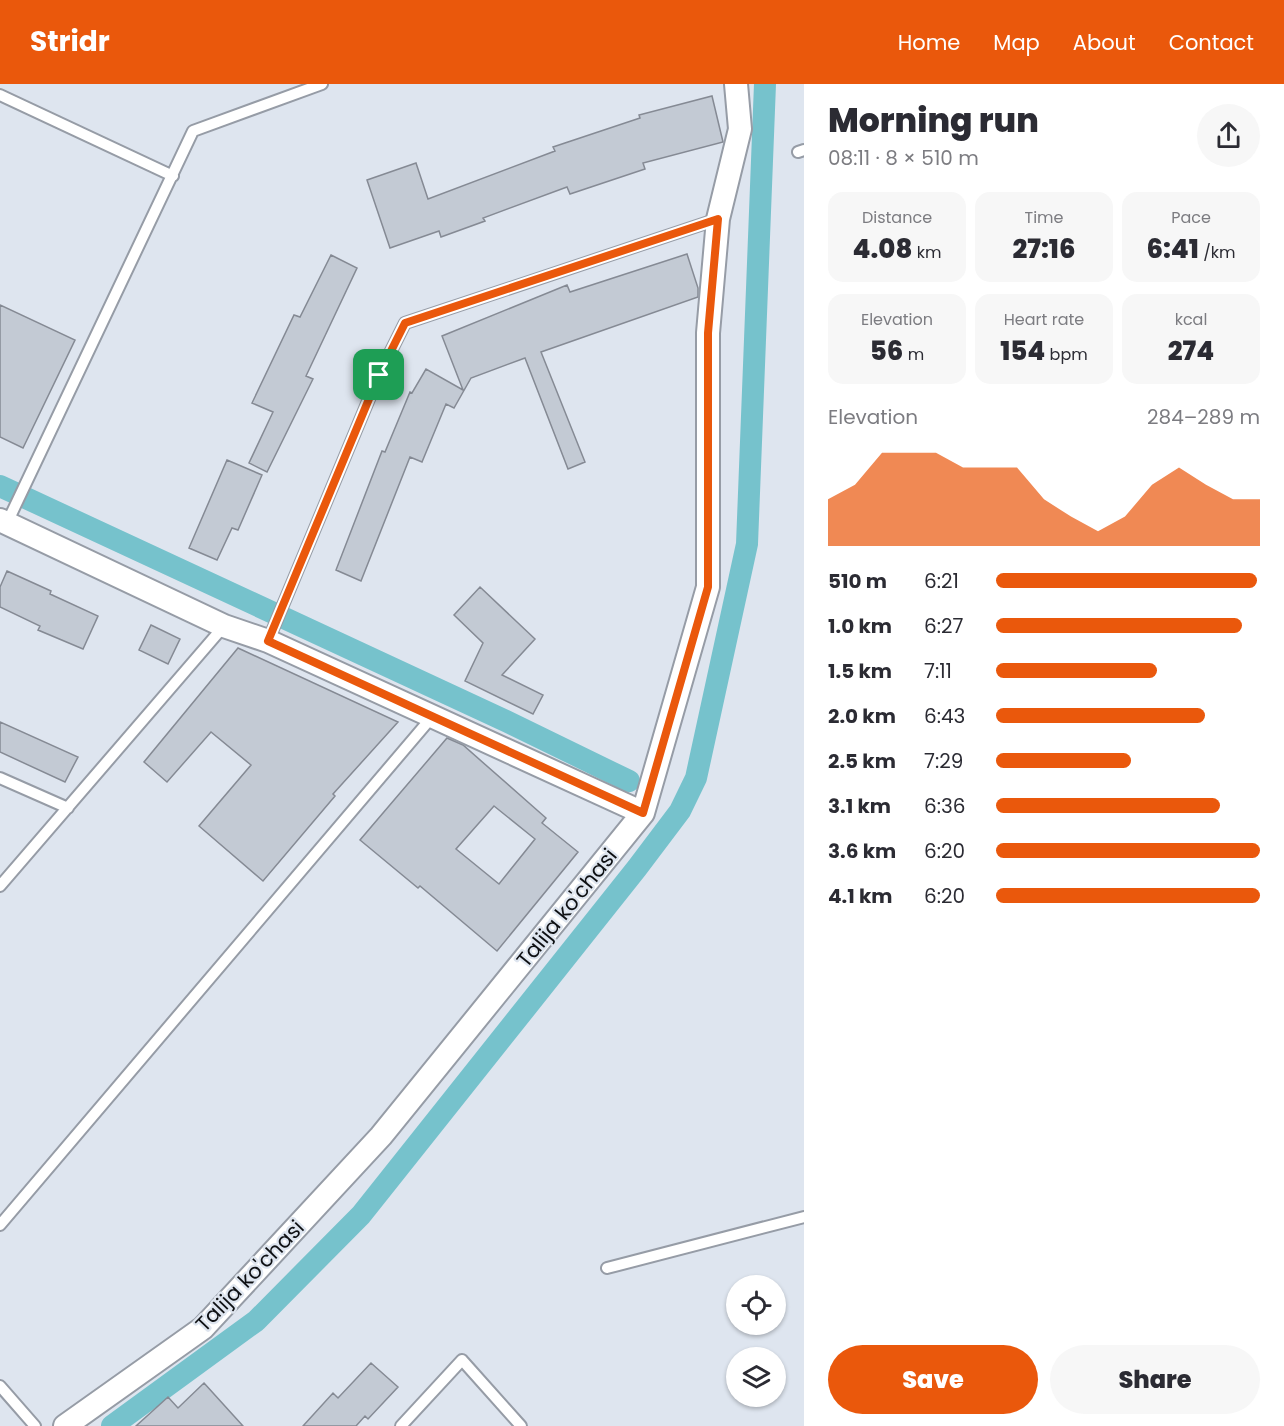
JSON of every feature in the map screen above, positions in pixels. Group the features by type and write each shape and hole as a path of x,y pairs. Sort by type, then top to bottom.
{"street":[{"name":"Talija ko'chasi","path":"65,1426 202,1328 211,1319 381,1136 643,813 708,587 708,333 718,219 740,129 736,84"},
{"path":"4,522 224,626 268,641 643,813"}],"lane":[{"path":"4,522 193,131 322,84"},
{"path":"0,95 173,176"},
{"path":"268,641 379,375 405,323 718,219"},
{"path":"0,886 224,626"},
{"path":"0,1225 432,717"},
{"path":"0,778 68,808"},
{"path":"607,1268 804,1217"},
{"path":"401,1426 462,1360 521,1426"},
{"path":"0,1386 35,1426"}],"building":[{"path":"712,96 723,142 643,163 645,169 570,194 567,187 483,218 485,221 441,237 439,231 390,248 367,180 416,163 428,199 555,151 553,147 640,118 639,115"},
{"path":"687,254 698,288 698,297 541,352 585,462 568,469 525,358 471,378 454,408 446,404 422,462 410,457 361,581 336,570 382,451 385,452 410,392 412,393 426,369 463,390 442,336 567,285 570,292"},
{"path":"331,255 357,268 306,376 313,379 267,472 249,463 273,412 252,403 294,315 300,317"},
{"path":"0,305 75,340 23,448 0,437"},
{"path":"227,460 262,475 238,530 232,528 217,560 189,548"},
{"path":"7,571 98,616 83,649 38,630 40,626 0,607 0,587"},
{"path":"480,587 535,639 502,675 543,695 533,714 465,681 483,643 454,615"},
{"path":"151,625 180,639 168,664 139,650"},
{"path":"238,648 398,722 333,794 335,796 263,881 199,826 251,765 211,732 167,782 144,762"},
{"path":"0,722 78,757 65,782 0,752"},
{"path":"447,738 463,745 546,818 542,823 578,852 497,951 420,886 418,888 360,840","holes":["494,806 535,839 499,884 456,849"]},
{"path":"371,1363 398,1387 368,1419 365,1416 356,1426 303,1426 333,1393 338,1398"},
{"path":"204,1383 243,1426 136,1426 168,1397 178,1408"}],"waterway":[{"path":"112,1426 256,1321 361,1215 680,811 696,778 747,544 765,84"},
{"path":"0,486 508,722 629,781"}],"route":[{"path":"718,219 708,333 708,587 643,813 268,641 379,375 405,323 718,219"}]}
